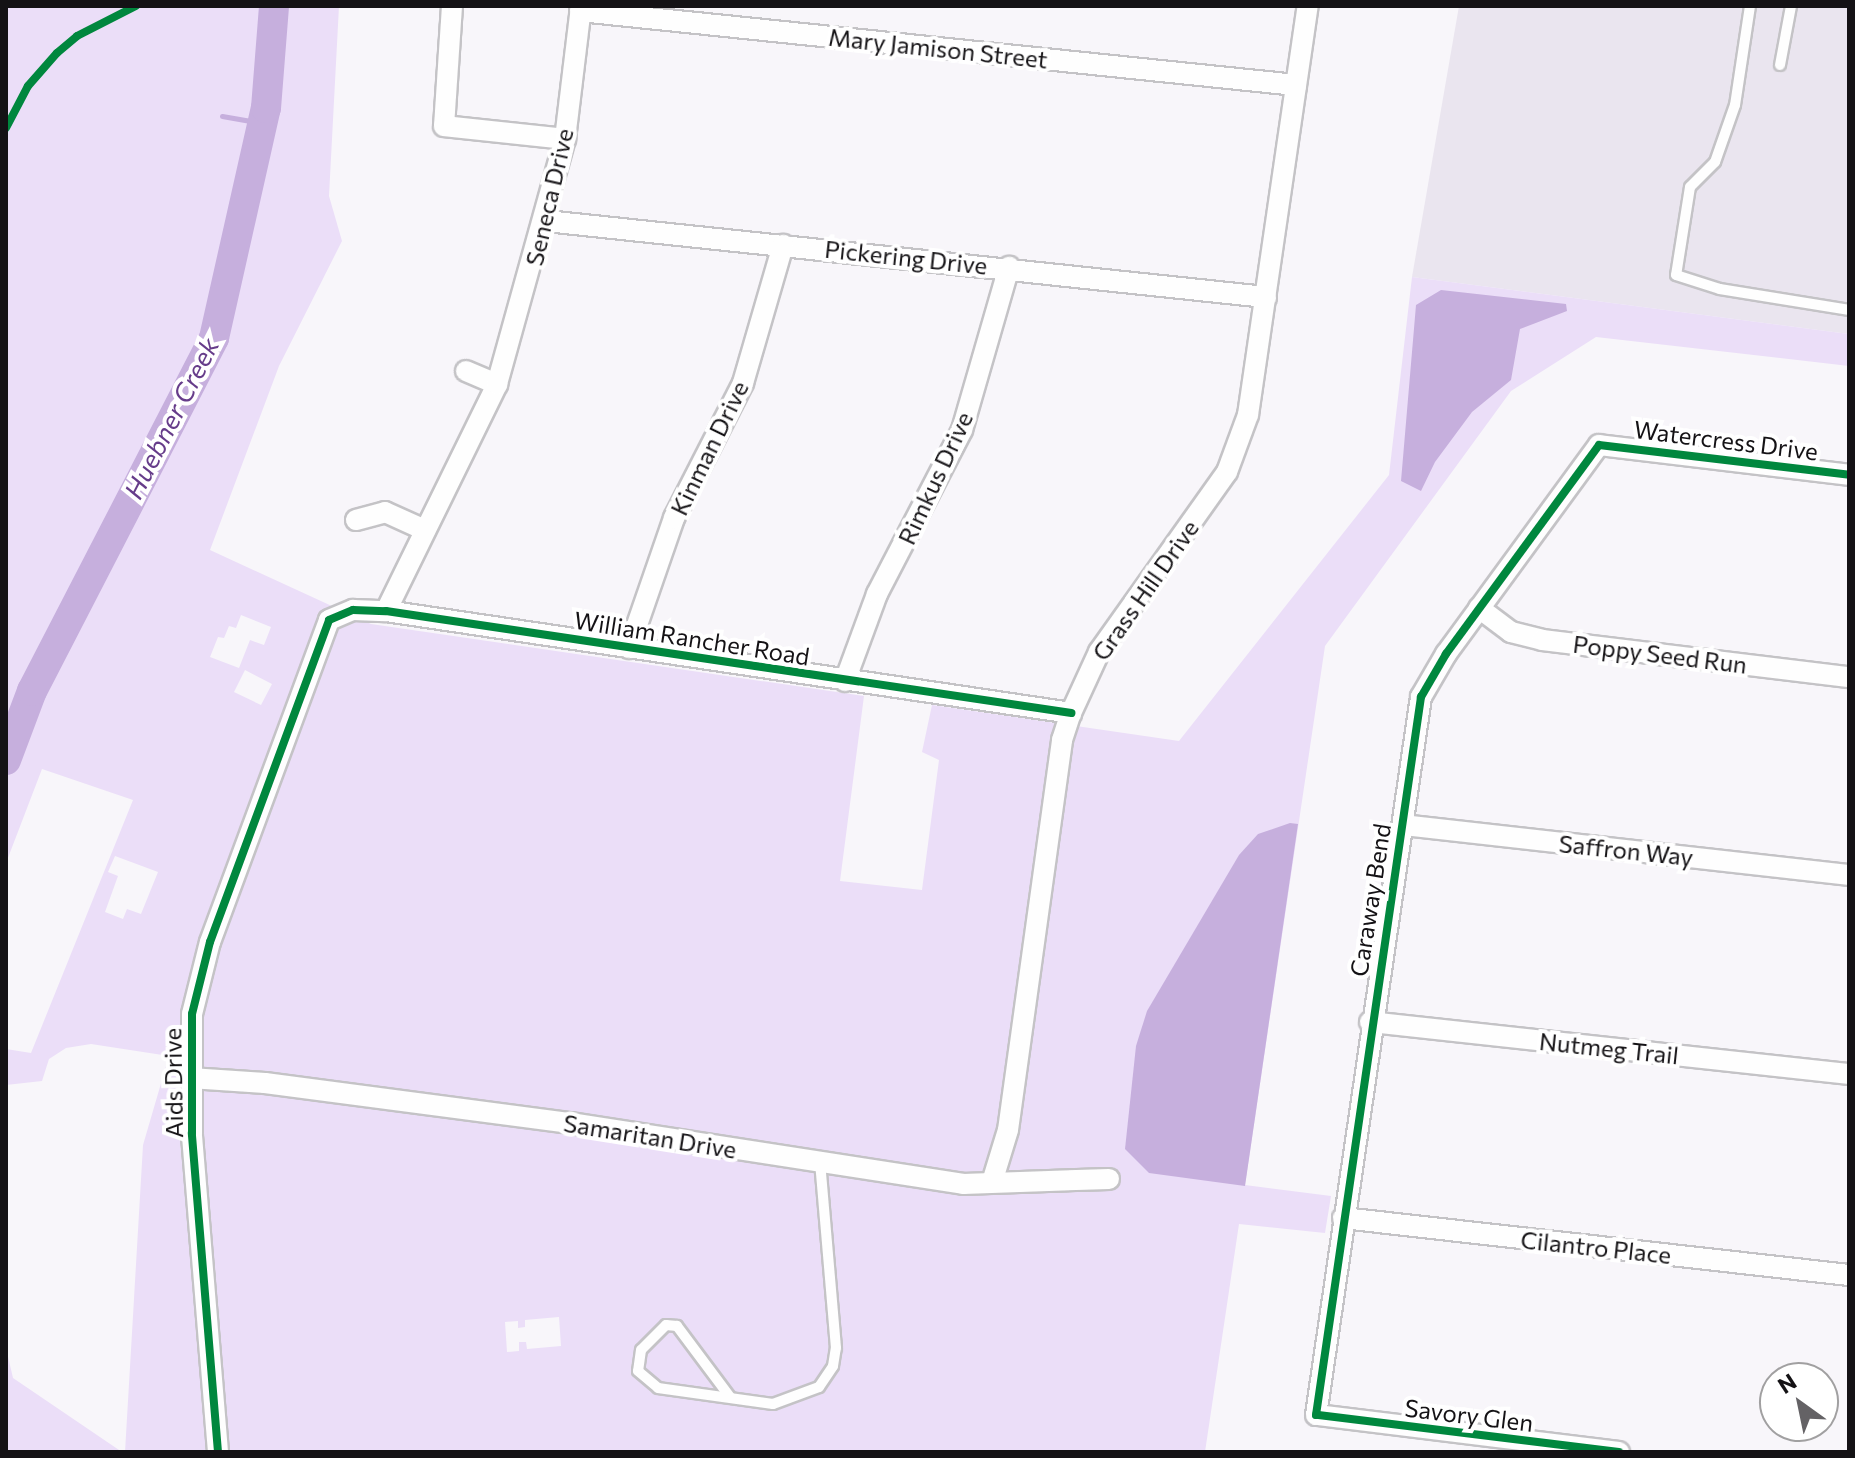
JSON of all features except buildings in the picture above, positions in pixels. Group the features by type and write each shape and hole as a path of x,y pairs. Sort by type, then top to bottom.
{"street":[{"path":"452,6 444,126 565,139"},
{"name":"Grass Hill Drive","path":"993,1179 1008,1130 1062,740 1071,713 1099,652 1227,472 1248,415 1308,6"},
{"name":"Mary Jamison Street","path":"580,8 1296,85"},
{"name":"Seneca Drive","path":"386,611 497,384 546,221 565,139 580,8"},
{"name":"Pickering Drive","path":"546,221 1009,267 1266,297"},
{"name":"Kinman Drive","path":"629,648 674,518 743,383 783,245"},
{"name":"Rimkus Drive","path":"845,681 871,606 962,430 1009,267"},
{"path":"466,371 497,384"},
{"name":"Watercress Drive","path":"1599,445 1849,475"},
{"name":"Caraway Bend","path":"1316,1415 1370,1022 1421,697 1479,608 1599,445"},
{"path":"356,520 385,512 425,530"},
{"name":"Poppy Seed Run","path":"1479,608 1511,632 1542,640 1849,677"},
{"name":"William Rancher Road","path":"322,640 329,620 339,614 386,611 1071,713"},
{"name":"Aids Drive","path":"218,1452 190,1078 192,1014 210,942 322,640"},
{"name":"Saffron Way","path":"1403,825 1849,875"},
{"name":"Nutmeg Trail","path":"1370,1022 1849,1074"},
{"name":"Samaritan Drive","path":"190,1078 311,1089 963,1184 993,1179 1109,1179"},
{"name":"Cilantro Place","path":"1343,1218 1849,1275"},
{"name":"Savory Glen","path":"1316,1415 1432,1442 1619,1452"}],"lane":[{"path":"1750,6 1735,105 1715,162 1690,187 1676,275 1720,289 1849,310"},
{"path":"1780,65 1791,6"},
{"path":"730,1397 677,1326 666,1325 646,1341 638,1371 649,1385 773,1404 794,1399 819,1387 833,1366 835,1323 820,1162"}],"shaded area":[{"path":"6,6 339,6 329,196 342,241 279,366 210,550 371,624 864,696 840,881 922,890 939,760 922,752 932,705 1179,741 1389,475 1412,277 1849,334 1849,366 1596,337 1511,391 1325,646 1245,1185 1331,1196 1325,1233 1239,1224 1205,1452 125,1452 143,1145 169,1056 91,1044 66,1048 49,1059 42,1081 6,1085 6,1049 31,1053 133,800 42,769 6,863","holes":["241,615 271,627 264,645 250,640 239,668 210,657 218,637 224,638 229,626 236,628","245,670 272,684 261,705 234,692","115,856 158,872 141,914 127,909 123,919 105,912 118,876 108,872","559,1317 561,1346 527,1349 526,1342 519,1342 519,1351 507,1352 505,1322 518,1321 518,1328 525,1327 525,1320"]},
{"path":"1459,6 1849,6 1849,334 1412,277"},
{"path":"1441,290 1566,304 1567,311 1520,329 1511,380 1472,412 1435,462 1421,491 1401,481 1416,305"},
{"path":"1290,823 1298,824 1245,1186 1149,1173 1125,1149 1136,1046 1147,1011 1239,855 1258,834"},
{"path":"6,1348 13,1378 122,1452 6,1452"}],"waterway":[{"name":"Huebner Creek","path":"6,760 32,691 214,338 266,108 274,6"},
{"path":"222,116 262,123"}],"cycle path":[{"path":"6,128 28,86 57,53 77,36 136,6"},
{"path":"1619,1452 1316,1415 1421,697 1446,654 1599,445 1849,475"},
{"path":"218,1452 192,1133 192,1014 210,942 329,620 353,610 386,611 1071,713"}]}
